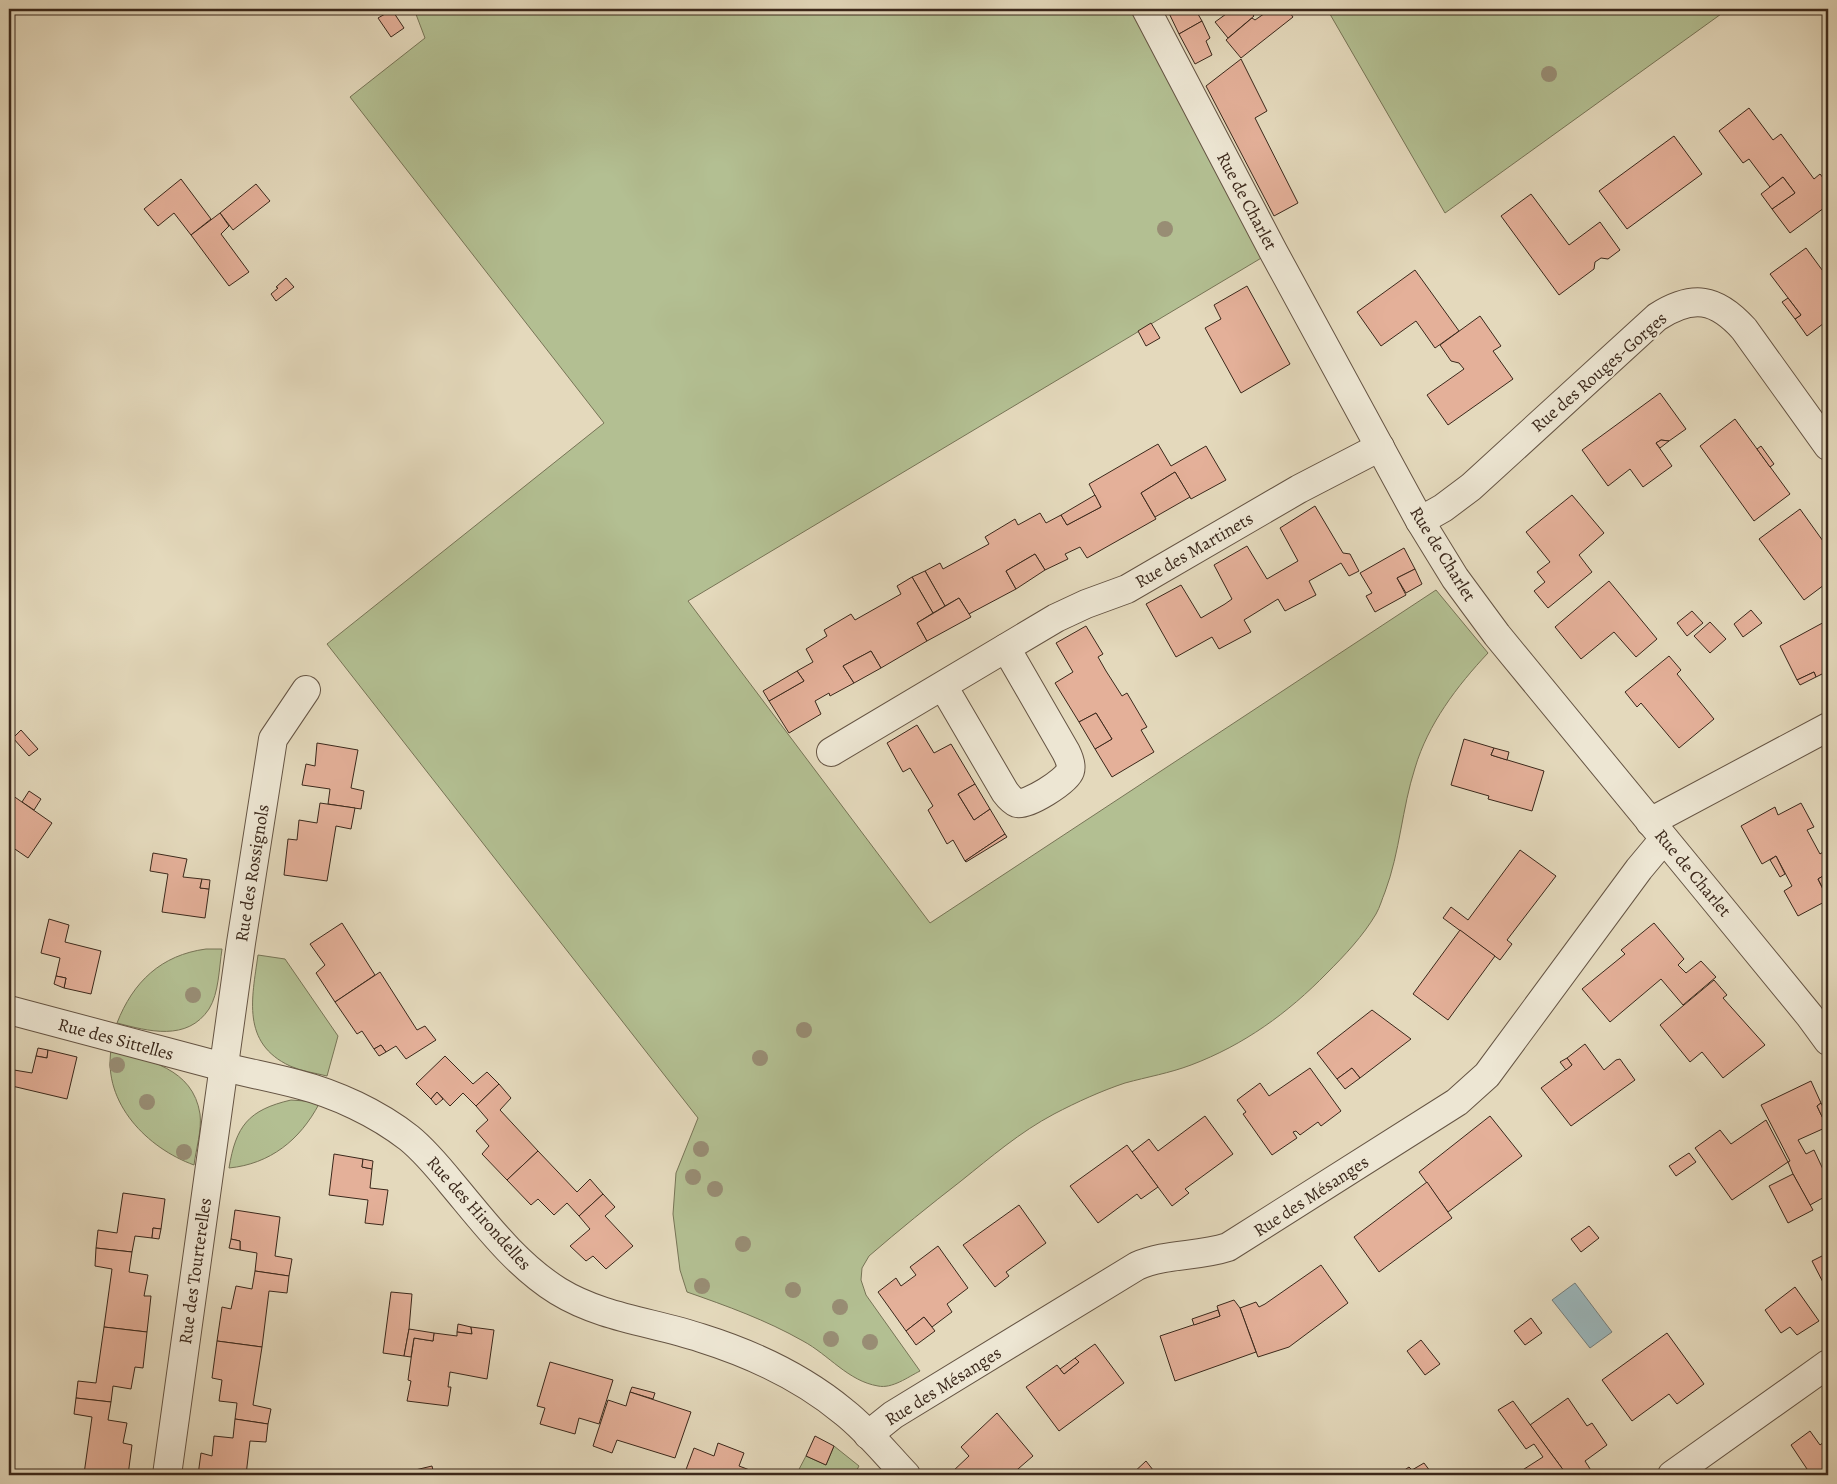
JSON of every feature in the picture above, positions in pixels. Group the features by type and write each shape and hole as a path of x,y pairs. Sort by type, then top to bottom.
{"street":[{"name":"Rue de Charlet","path":"1146,9 1273,251 1420,521 1455,578 1496,635 1809,1015 1828,1042"},
{"name":"Rue des Rouges-Gorges","path":"1420,521 1443,508 1471,487 1657,317 1683,304 1710,304 1722,308 1734,318 1744,329 1828,446"},
{"name":"Rue des Martinets","path":"831,752 1056,618 1086,604 1127,589 1299,489 1380,447"},
{"path":"944,686 1005,792 1017,803 1031,801 1067,777 1071,770 1070,762 1006,648"},
{"name":"Rue des Rossignols","path":"223,1067 273,739 306,690"},
{"path":"1657,830 1828,727"},
{"name":"Rue des Mésanges","path":"868,1435 893,1415 1137,1266 1162,1257 1212,1252 1228,1248 1457,1102 1487,1075 1633,877 1657,830"},
{"name":"Rue des Sittelles","path":"9,1010 223,1067"},
{"name":"Rue des Hirondelles","path":"223,1067 298,1084 331,1094 371,1114 410,1139 432,1160 505,1247 530,1271 558,1290 583,1304 607,1314 700,1337 763,1361 792,1376 845,1412 906,1475"},
{"name":"Rue des Tourterelles","path":"167,1475 223,1067"},
{"path":"1672,1475 1828,1364"}],"green space":[{"path":"414,9 1146,9 1273,251 688,601 930,923 1436,590 1488,653 1445,706 1421,752 1407,799 1390,877 1377,911 1353,945 1312,988 1281,1014 1229,1048 1183,1068 1125,1083 1071,1105 1041,1121 995,1154 869,1256 862,1268 861,1280 866,1295 920,1371 889,1386 878,1386 857,1379 789,1333 746,1314 687,1292 680,1270 673,1214 676,1173 698,1118 327,644 604,423 350,97 425,38"},
{"path":"1327,9 1728,9 1445,213"},
{"path":"206,949 222,949 215,996 209,1009 200,1019 190,1026 166,1031 141,1029 117,1023 131,995 151,973 175,957"},
{"path":"258,955 285,959 338,1036 327,1076 290,1066 274,1056 263,1045 253,1018"},
{"path":"111,1050 167,1068 179,1076 188,1086 196,1098 200,1114 200,1133 194,1165 160,1147 132,1121 121,1105 114,1088 110,1069"},
{"path":"291,1100 319,1104 303,1129 282,1148 270,1155 244,1166 229,1168 236,1141 240,1131 247,1122 264,1109"},
{"path":"834,1446 859,1466 854,1475 796,1475 806,1456 826,1465"}],"water":[{"path":"1575,1283 1612,1332 1590,1348 1552,1300"}],"building":[{"path":"1167,9 1195,9 1202,21 1179,34"},
{"path":"1233,9 1248,9 1254,16 1228,38 1215,22"},
{"path":"1271,9 1287,9 1293,17 1241,58 1226,40 1252,18 1255,20"},
{"path":"392,10 404,28 391,37 378,18"},
{"path":"1202,21 1210,38 1206,41 1212,55 1195,64 1179,34"},
{"path":"1241,59 1267,111 1255,118 1298,203 1274,216 1206,86"},
{"path":"1749,108 1773,140 1781,134 1814,179 1820,174 1828,184 1828,205 1790,233 1772,209 1795,193 1783,177 1770,187 1749,159 1743,163 1719,131"},
{"path":"1674,136 1702,174 1627,229 1599,191"},
{"path":"1783,177 1795,193 1772,209 1761,194"},
{"path":"181,179 211,219 191,235 174,213 158,226 144,209"},
{"path":"256,184 270,201 233,230 220,213"},
{"path":"1531,194 1569,245 1600,222 1620,250 1608,259 1601,258 1595,262 1594,269 1559,295 1501,216"},
{"path":"220,213 229,226 221,234 249,272 229,286 191,235"},
{"path":"1806,248 1828,278 1828,320 1807,336 1795,319 1801,315 1770,274"},
{"path":"1415,270 1459,331 1435,348 1416,321 1381,346 1357,312"},
{"path":"286,278 294,287 276,301 271,294"},
{"path":"1247,286 1290,364 1241,393 1205,328 1221,319 1214,305"},
{"path":"1788,298 1801,315 1795,319 1782,302"},
{"path":"1480,316 1501,346 1493,351 1513,379 1448,425 1427,395 1464,369 1459,363 1451,361 1440,345"},
{"path":"1151,323 1160,338 1146,346 1138,331"},
{"path":"1660,393 1686,429 1669,441 1661,440 1656,443 1672,466 1643,487 1630,469 1608,486 1582,450"},
{"path":"1735,419 1790,494 1754,521 1700,446"},
{"path":"1661,440 1669,441 1660,448 1656,443"},
{"path":"1158,444 1171,466 1206,446 1226,480 1191,499 1175,472 1141,493 1156,519 1087,558 1080,547 1065,554 1068,559 1045,570 1035,554 1006,571 1016,589 969,614 959,598 945,606 925,571 940,563 943,569 989,544 985,537 1015,519 1018,525 1040,513 1046,523 1061,515 1067,525 1101,507 1089,484"},
{"path":"1761,446 1774,464 1770,467 1757,449"},
{"path":"1175,472 1190,497 1155,517 1141,493"},
{"path":"1095,495 1101,507 1067,525 1061,515"},
{"path":"1572,495 1604,533 1579,555 1592,572 1548,608 1534,591 1545,582 1537,572 1550,562 1526,532"},
{"path":"1315,506 1343,553 1350,554 1359,571 1349,576 1341,563 1309,581 1316,595 1285,611 1278,599 1244,620 1251,632 1219,649 1212,637 1176,657 1146,604 1181,585 1201,618 1232,599 1214,565 1247,546 1267,579 1298,561 1280,528"},
{"path":"1800,509 1828,548 1828,582 1804,600 1759,539"},
{"path":"1404,548 1415,569 1397,578 1406,595 1375,612 1366,596 1372,593 1360,573"},
{"path":"1035,554 1045,570 1016,589 1006,571"},
{"path":"1415,569 1422,584 1406,593 1397,578"},
{"path":"925,571 945,606 933,613 912,577"},
{"path":"912,577 933,613 917,623 927,641 881,668 871,651 843,666 854,683 830,696 829,693 815,701 821,714 789,733 769,701 804,681 797,671 813,662 806,649 827,636 824,630 851,614 855,620 901,594 897,586"},
{"path":"1609,581 1657,639 1636,657 1614,632 1581,659 1555,627"},
{"path":"959,598 971,617 927,641 917,623"},
{"path":"1751,610 1762,623 1743,637 1734,624"},
{"path":"1692,611 1703,623 1687,636 1677,623"},
{"path":"1828,620 1828,671 1816,677 1814,672 1797,680 1780,646"},
{"path":"1710,622 1726,639 1710,653 1694,636"},
{"path":"1086,626 1103,654 1098,657 1106,671 1122,696 1127,693 1147,727 1141,730 1154,752 1112,777 1095,749 1112,739 1096,713 1079,722 1055,683 1073,672 1056,643"},
{"path":"871,651 881,668 854,683 843,666"},
{"path":"1669,656 1681,670 1677,674 1714,719 1679,748 1641,703 1637,707 1625,692"},
{"path":"797,671 804,681 769,701 763,691"},
{"path":"1814,672 1816,677 1800,685 1797,680"},
{"path":"1096,713 1112,739 1095,749 1079,722"},
{"path":"917,725 934,753 951,744 975,784 958,794 974,820 990,809 1005,834 965,861 953,840 947,844 928,810 933,806 910,768 903,772 887,743"},
{"path":"21,730 38,749 29,756 13,738"},
{"path":"1464,739 1494,748 1491,755 1544,771 1532,811 1488,799 1489,796 1451,785"},
{"path":"317,743 358,750 351,788 364,791 361,809 328,804 330,789 302,785 306,764 315,766"},
{"path":"1494,748 1509,752 1507,760 1491,755"},
{"path":"975,784 990,809 974,820 958,794"},
{"path":"29,791 41,799 34,810 22,802"},
{"path":"9,793 52,823 28,858 9,845"},
{"path":"320,803 355,808 351,829 336,826 327,881 284,875 288,839 297,840 299,820 317,823"},
{"path":"1801,803 1814,827 1807,830 1820,854 1823,852 1828,861 1828,873 1818,879 1828,900 1798,916 1784,891 1792,886 1776,856 1762,864 1741,826 1775,807 1778,815"},
{"path":"1005,834 1007,837 965,861"},
{"path":"1520,850 1556,876 1507,940 1512,944 1500,960 1443,918 1451,907 1468,920"},
{"path":"153,853 187,859 183,877 202,879 200,888 209,889 205,918 162,912 168,874 150,871"},
{"path":"1776,856 1785,874 1780,877 1770,860"},
{"path":"1828,873 1828,898 1818,879"},
{"path":"202,879 210,880 209,889 200,888"},
{"path":"49,919 69,925 65,942 101,951 91,994 64,988 66,978 56,976 60,958 41,953"},
{"path":"342,923 375,975 335,1002 316,973 325,965 310,944"},
{"path":"1654,923 1684,959 1678,965 1686,973 1701,961 1716,977 1683,1005 1661,979 1610,1022 1582,989 1625,954 1621,950"},
{"path":"1460,930 1495,956 1448,1020 1413,994"},
{"path":"380,972 417,1030 425,1026 436,1040 406,1059 396,1046 386,1052 381,1045 374,1049 362,1031 357,1034 335,1002"},
{"path":"56,976 66,978 64,988 54,984"},
{"path":"1714,980 1727,995 1723,998 1765,1045 1723,1078 1702,1052 1690,1062 1660,1025"},
{"path":"1372,1010 1411,1039 1360,1078 1352,1068 1337,1079 1317,1053"},
{"path":"1585,1044 1604,1070 1620,1059 1635,1080 1571,1126 1541,1088 1572,1065 1567,1058"},
{"path":"381,1045 386,1052 379,1056 374,1049"},
{"path":"38,1048 48,1050 47,1058 36,1056"},
{"path":"48,1050 77,1057 67,1099 12,1086 14,1070 32,1073 36,1056 47,1058"},
{"path":"445,1056 473,1084 487,1072 499,1084 476,1106 463,1093 450,1106 437,1092 431,1099 416,1084"},
{"path":"1567,1058 1572,1065 1566,1070 1560,1062"},
{"path":"1310,1068 1341,1111 1321,1126 1318,1122 1300,1135 1296,1131 1293,1132 1297,1138 1272,1155 1243,1114 1246,1112 1237,1100 1260,1083 1269,1096"},
{"path":"1352,1068 1360,1078 1345,1089 1337,1079"},
{"path":"1811,1081 1821,1103 1817,1106 1827,1127 1798,1140 1806,1154 1814,1150 1828,1180 1828,1195 1810,1205 1793,1174 1788,1162 1790,1161 1761,1105"},
{"path":"499,1084 511,1098 500,1110 538,1151 507,1180 482,1154 489,1146 476,1131 488,1120 476,1106"},
{"path":"437,1092 443,1099 436,1105 431,1099"},
{"path":"1821,1103 1828,1116 1827,1127 1817,1106"},
{"path":"1205,1116 1233,1154 1185,1189 1189,1193 1172,1206 1132,1152 1149,1139 1158,1151"},
{"path":"1490,1116 1522,1156 1448,1212 1419,1172"},
{"path":"1766,1120 1788,1162 1732,1200 1695,1148 1720,1130 1731,1144"},
{"path":"1127,1145 1158,1187 1141,1199 1137,1194 1098,1223 1070,1186"},
{"path":"538,1151 577,1192 590,1179 603,1194 579,1216 567,1203 554,1215 538,1199 531,1205 507,1180"},
{"path":"1689,1153 1696,1162 1676,1176 1669,1166"},
{"path":"334,1154 363,1159 362,1167 372,1169 370,1188 388,1190 383,1225 365,1223 368,1200 329,1195"},
{"path":"363,1159 373,1161 372,1169 362,1167"},
{"path":"1793,1174 1813,1210 1788,1223 1769,1186"},
{"path":"1427,1182 1452,1218 1379,1272 1354,1237"},
{"path":"123,1193 165,1199 161,1229 153,1228 152,1238 135,1236 132,1252 96,1248 98,1230 117,1233"},
{"path":"603,1194 615,1207 605,1216 633,1246 606,1269 593,1256 586,1261 570,1246 590,1229 579,1216"},
{"path":"1019,1205 1046,1243 1006,1272 1009,1276 995,1287 963,1245"},
{"path":"235,1210 280,1217 275,1256 292,1259 289,1276 255,1271 257,1253 240,1250 240,1241 231,1239"},
{"path":"1589,1226 1599,1238 1581,1252 1571,1239"},
{"path":"153,1228 161,1229 159,1239 152,1238"},
{"path":"231,1239 240,1241 240,1250 229,1248"},
{"path":"938,1246 968,1288 947,1304 952,1312 932,1327 924,1317 906,1331 878,1292 896,1278 901,1286 916,1275 910,1267"},
{"path":"96,1248 132,1252 129,1272 148,1275 144,1296 151,1296 147,1332 104,1327 112,1269 95,1266"},
{"path":"1828,1253 1828,1292 1812,1261"},
{"path":"1321,1265 1348,1303 1289,1347 1258,1357 1240,1308 1256,1302 1259,1307 1265,1304"},
{"path":"255,1271 289,1276 287,1293 269,1291 262,1347 217,1341 222,1307 231,1309 236,1286 252,1289"},
{"path":"1795,1287 1819,1321 1797,1335 1790,1327 1781,1333 1765,1310"},
{"path":"391,1292 412,1294 409,1329 404,1356 383,1353"},
{"path":"1234,1300 1240,1308 1256,1352 1175,1381 1160,1336 1220,1316 1217,1306"},
{"path":"1218,1310 1220,1316 1194,1325 1192,1319"},
{"path":"924,1317 935,1331 916,1345 906,1331"},
{"path":"1531,1318 1542,1333 1525,1345 1514,1331"},
{"path":"458,1324 471,1327 472,1334 457,1332"},
{"path":"104,1327 147,1332 143,1368 135,1367 131,1389 113,1386 111,1402 76,1398 78,1381 96,1383"},
{"path":"471,1327 494,1330 487,1379 450,1372 448,1387 451,1387 448,1406 407,1401 411,1381 408,1380 414,1338 433,1341 434,1333 457,1336 457,1332 472,1334"},
{"path":"409,1329 434,1333 433,1341 414,1338 411,1357 404,1356"},
{"path":"1667,1333 1704,1384 1677,1404 1669,1394 1632,1421 1602,1380"},
{"path":"1421,1340 1440,1364 1425,1375 1407,1351"},
{"path":"217,1341 262,1347 253,1405 271,1409 268,1424 235,1419 237,1403 219,1401 222,1380 212,1378"},
{"path":"1095,1344 1124,1383 1059,1431 1026,1387 1057,1365 1064,1374 1079,1362 1075,1358"},
{"path":"1075,1358 1079,1362 1064,1374 1060,1369"},
{"path":"550,1362 613,1380 599,1424 579,1418 575,1434 540,1424 545,1408 537,1406"},
{"path":"632,1387 655,1393 653,1399 630,1392"},
{"path":"630,1392 691,1412 675,1458 617,1440 612,1453 593,1446 608,1400 626,1406"},
{"path":"76,1398 111,1402 108,1420 127,1423 123,1443 132,1445 128,1475 84,1474 92,1417 74,1414"},
{"path":"1568,1398 1587,1426 1592,1423 1607,1445 1585,1461 1594,1475 1567,1475 1530,1425"},
{"path":"1513,1401 1567,1475 1524,1475 1521,1471 1543,1457 1534,1444 1526,1449 1498,1410"},
{"path":"997,1413 1033,1456 1011,1475 955,1475 952,1472 969,1456 961,1447"},
{"path":"235,1419 268,1424 266,1442 250,1441 246,1475 198,1475 201,1453 212,1456 214,1436 233,1438"},
{"path":"1810,1431 1820,1445 1828,1439 1827,1475 1811,1475 1791,1445"},
{"path":"815,1436 834,1446 826,1465 806,1456"},
{"path":"718,1443 744,1453 739,1466 763,1475 684,1475 694,1448 714,1456"},
{"path":"1146,1461 1157,1475 1131,1475"},
{"path":"1424,1463 1433,1475 1406,1475 1403,1471 1409,1467 1412,1470"},
{"path":"432,1466 434,1475 412,1475 411,1471"}]}
